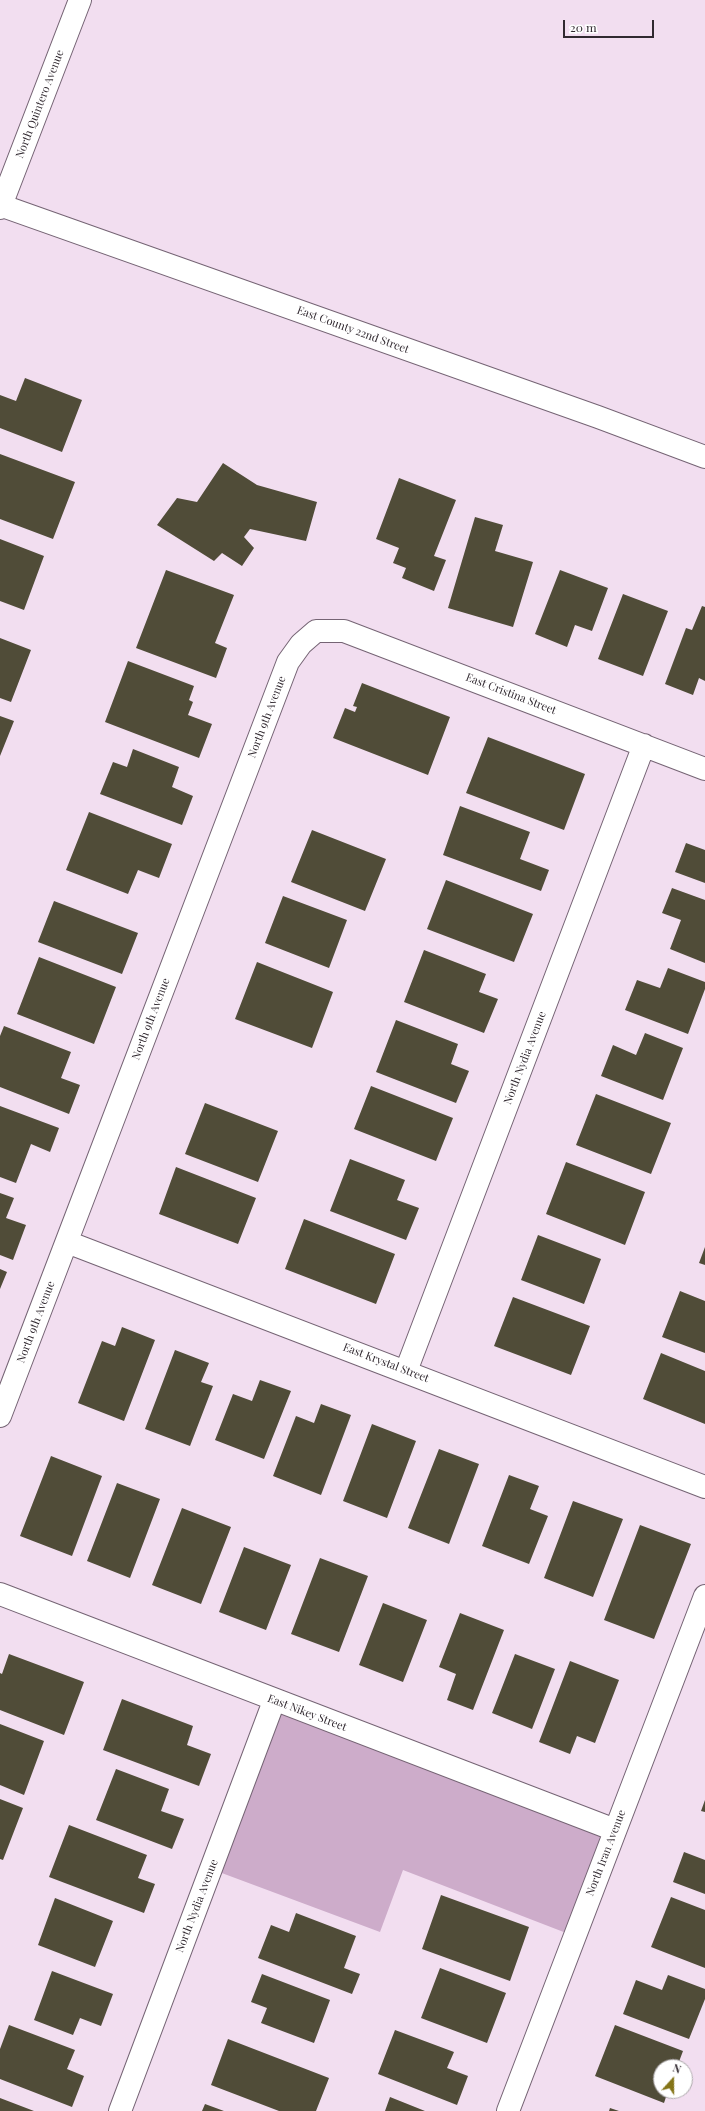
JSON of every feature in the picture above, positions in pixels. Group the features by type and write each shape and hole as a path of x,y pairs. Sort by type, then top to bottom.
{"street":[{"name":"North Quintero Avenue","path":"0,206 80,0"},
{"name":"East County 22nd Street","path":"0,206 598,417 705,457"},
{"name":"East Cristina Street","path":"316,631 344,631 705,768"},
{"name":"North 9th Avenue","path":"0,1416 288,662 301,644 316,631"},
{"name":"North Nydia Avenue","path":"406,1371 644,745"},
{"name":"East Krystal Street","path":"66,1242 406,1371 705,1487"},
{"name":"East Nikey Street","path":"0,1594 274,1701 615,1830"},
{"name":"North Iran Avenue","path":"508,2111 705,1596"},
{"name":"North Nydia Avenue","path":"120,2111 274,1701"}],"shaded area":[{"path":"274,1701 615,1830 574,1936 403,1870 380,1932 211,1869"}],"building":[{"path":"25,378 82,400 62,452 0,428 0,395 16,401"},
{"path":"0,454 75,482 53,539 0,519"},
{"path":"223,463 257,485 317,502 306,541 250,529 244,537 254,548 242,566 222,553 214,561 157,525 177,498 197,502"},
{"path":"399,478 456,500 434,556 446,560 434,591 402,578 406,568 393,563 399,548 376,539"},
{"path":"475,517 503,525 495,551 533,562 513,627 448,608"},
{"path":"0,539 44,556 24,610 0,601"},
{"path":"166,570 234,595 215,643 227,648 216,678 136,648"},
{"path":"560,570 608,588 592,631 575,625 567,647 535,634"},
{"path":"623,594 668,611 643,676 598,659"},
{"path":"702,606 705,607 705,681 699,678 693,695 665,684 686,628 692,630"},
{"path":"0,638 31,650 11,702 0,698"},
{"path":"128,661 194,686 189,700 193,702 188,715 212,724 199,758 105,722"},
{"path":"362,683 450,717 428,775 333,738 345,708 355,712 357,707 353,706"},
{"path":"0,716 14,721 0,756"},
{"path":"488,737 585,774 564,830 466,793"},
{"path":"133,749 179,767 172,787 193,796 182,825 100,794 113,762 127,767"},
{"path":"460,806 530,832 520,859 549,870 541,891 443,855"},
{"path":"89,812 172,844 159,878 138,870 128,894 66,870"},
{"path":"312,830 386,859 365,911 291,882"},
{"path":"686,843 705,850 705,883 675,872"},
{"path":"446,880 533,914 514,962 427,929"},
{"path":"672,888 705,900 705,963 670,949 681,920 662,913"},
{"path":"283,896 347,920 329,968 265,943"},
{"path":"54,901 138,933 122,974 38,942"},
{"path":"424,950 486,974 479,992 498,999 484,1033 404,1002"},
{"path":"39,957 116,987 94,1044 17,1014"},
{"path":"257,962 333,992 312,1048 235,1019"},
{"path":"668,968 705,982 705,989 688,1034 625,1010 637,980 660,988"},
{"path":"396,1020 458,1044 451,1064 469,1071 456,1103 376,1072"},
{"path":"4,1026 71,1052 61,1078 80,1085 69,1114 0,1087 0,1036"},
{"path":"645,1033 683,1048 663,1100 601,1076 613,1045 636,1055"},
{"path":"371,1086 453,1118 436,1161 354,1129"},
{"path":"596,1094 671,1123 651,1174 576,1145"},
{"path":"205,1103 278,1131 258,1182 185,1154"},
{"path":"0,1106 59,1128 50,1152 31,1144 16,1183 0,1177"},
{"path":"350,1159 405,1180 397,1200 419,1208 406,1240 330,1211"},
{"path":"566,1162 645,1192 625,1245 546,1214"},
{"path":"176,1167 256,1198 238,1244 159,1214"},
{"path":"0,1193 14,1198 6,1218 26,1225 13,1260 0,1255"},
{"path":"304,1219 395,1254 376,1304 285,1269"},
{"path":"538,1235 601,1259 584,1304 521,1280"},
{"path":"705,1247 705,1265 699,1263"},
{"path":"0,1269 7,1272 0,1289"},
{"path":"680,1291 705,1301 705,1353 662,1337"},
{"path":"513,1297 590,1326 571,1375 494,1346"},
{"path":"122,1327 155,1340 124,1421 78,1403 102,1341 115,1346"},
{"path":"175,1350 209,1363 201,1382 213,1386 190,1446 145,1429"},
{"path":"661,1353 705,1371 705,1424 643,1399"},
{"path":"260,1380 291,1391 264,1459 215,1440 233,1394 252,1401"},
{"path":"321,1404 351,1415 321,1495 273,1476 296,1416 314,1423"},
{"path":"372,1424 416,1441 387,1518 343,1501"},
{"path":"439,1449 479,1464 449,1544 408,1528"},
{"path":"51,1456 102,1476 72,1556 20,1536"},
{"path":"509,1475 539,1486 530,1509 548,1516 529,1564 482,1546"},
{"path":"117,1483 160,1499 130,1578 87,1561"},
{"path":"573,1501 623,1519 593,1597 544,1578"},
{"path":"182,1508 231,1527 201,1604 152,1585"},
{"path":"640,1525 691,1544 654,1639 604,1620"},
{"path":"244,1547 291,1565 266,1630 219,1612"},
{"path":"320,1558 368,1576 339,1652 291,1634"},
{"path":"383,1603 427,1620 403,1682 359,1665"},
{"path":"460,1613 504,1630 473,1710 447,1700 456,1674 439,1667"},
{"path":"9,1654 84,1682 64,1735 0,1710 0,1673 2,1674"},
{"path":"515,1654 555,1669 532,1729 492,1713"},
{"path":"570,1661 619,1680 595,1743 577,1736 570,1754 539,1742"},
{"path":"122,1699 193,1726 187,1745 211,1754 199,1786 103,1750"},
{"path":"0,1724 44,1741 24,1795 0,1785"},
{"path":"116,1769 169,1789 161,1811 184,1819 172,1849 96,1820"},
{"path":"0,1799 23,1808 3,1860 0,1859"},
{"path":"705,1800 705,1812 701,1811"},
{"path":"69,1825 147,1855 138,1878 155,1884 144,1913 49,1877"},
{"path":"684,1852 705,1860 705,1894 673,1882"},
{"path":"441,1895 529,1927 510,1981 422,1949"},
{"path":"671,1897 705,1910 705,1968 651,1947"},
{"path":"55,1898 113,1921 95,1967 38,1945"},
{"path":"296,1913 356,1936 344,1968 360,1974 352,1994 258,1958 271,1925 289,1932"},
{"path":"440,1968 506,1993 487,2043 421,2018"},
{"path":"52,1971 113,1994 101,2026 80,2018 73,2035 34,2020"},
{"path":"262,1974 330,2000 314,2043 261,2023 267,2008 251,2002"},
{"path":"668,1975 705,1989 705,1999 689,2039 623,2014 636,1980 662,1990"},
{"path":"9,2025 75,2050 67,2069 84,2076 72,2107 0,2079 0,2049"},
{"path":"615,2025 683,2051 680,2059 653,2059 653,2099 595,2076"},
{"path":"395,2030 454,2052 447,2068 468,2076 457,2105 378,2074"},
{"path":"228,2039 329,2078 316,2111 279,2111 211,2085"},
{"path":"390,2097 425,2111 385,2111"},
{"path":"0,2098 34,2111 0,2111"},
{"path":"654,2099 665,2099 664,2103"},
{"path":"205,2104 224,2111 202,2111"},
{"path":"610,2108 619,2111 609,2111"}]}
